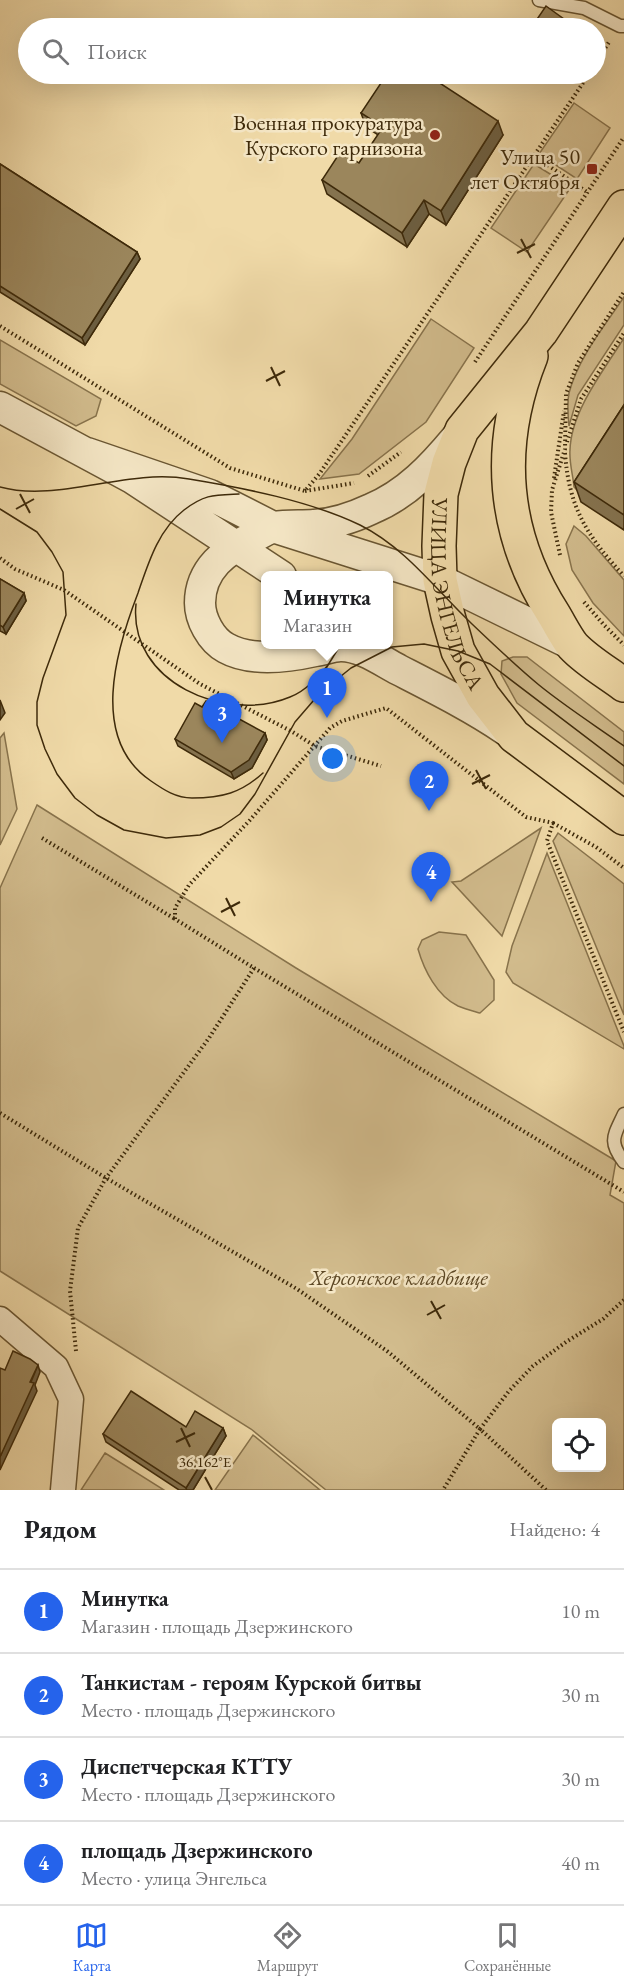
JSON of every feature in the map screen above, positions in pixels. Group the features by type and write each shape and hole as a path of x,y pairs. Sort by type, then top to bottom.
{"main road":[{"path":"624,207 541,332 526,369 517,401 508,467 512,514 523,555 544,600 573,645 624,685"},
{"name":"УЛИЦА ЭНГЕЛЬСА","path":"541,332 462,430 449,463 441,494 440,580 447,616 458,651 483,696 514,736 624,818"}],"street":[{"path":"0,407 132,478 273,571"},
{"path":"326,649 259,657 239,654 224,647 211,634 202,618 201,588 209,569 235,546 273,527 317,525 344,519 372,509 396,496 421,478 462,430"},
{"path":"87,453 210,495 273,527 440,580 573,645"},
{"path":"355,649 476,710"},
{"path":"392,649 514,736"},
{"path":"0,1319 56,1367 71,1399 63,1490"}],"lane":[{"path":"539,0 584,8 604,18"},
{"path":"606,19 624,26"},
{"path":"624,1114 613,1137 615,1150 624,1162"}],"path":[{"path":"304,491 327,463 581,84"},
{"path":"473,365 624,137"},
{"path":"533,155 587,192"},
{"path":"562,563 551,512 566,394 578,363 624,292"},
{"path":"0,326 230,468 304,491 360,482 403,450"},
{"path":"552,490 581,399 624,333"},
{"path":"566,394 565,449 568,487 580,518 602,550 624,576"},
{"path":"0,558 15,569 64,590 200,684 291,731 315,746 381,766"},
{"path":"582,598 624,645"},
{"path":"175,919 175,908 189,885 330,728 386,708 526,817 553,823 596,846 624,868"},
{"path":"553,823 547,841 624,1032"},
{"path":"42,838 624,1192"},
{"path":"76,1356 70,1292 78,1228 106,1178 209,1038 254,968"},
{"path":"0,1113 106,1178 297,1289 387,1351 480,1429 546,1490"},
{"path":"443,1490 480,1429 508,1391 533,1366 603,1319 624,1300"}],"green space":[{"path":"574,103 610,128 577,179 539,154"},
{"path":"534,164 571,187 527,252 491,228"},
{"path":"624,297 624,325 578,395 569,426 568,401 573,380 592,343"},
{"path":"431,319 474,348 426,422 359,474 320,479 352,439"},
{"path":"624,338 624,420 579,492 574,487 570,455 576,421 598,377"},
{"path":"0,340 101,399 96,416 76,426 0,384"},
{"path":"574,526 586,536 624,580 624,636 593,603 572,570 566,544"},
{"path":"513,657 527,657 624,732 624,784 517,703 501,674 502,661"},
{"path":"4,733 17,809 0,845 0,738"},
{"name":"Херсонское кладбище","path":"37,805 296,968 616,1161 610,1195 624,1203 624,1490 326,1490 251,1429 0,1271 0,888"},
{"path":"541,828 502,936 452,882 461,881"},
{"path":"558,833 624,884 624,1015 553,841"},
{"path":"547,853 624,1049 513,983 506,972 512,946"},
{"path":"439,932 466,935 494,980 494,1000 480,1013 450,1002 428,974 418,949 422,940"},
{"path":"253,1435 320,1490 215,1490"},
{"path":"105,1453 164,1490 81,1490"}],"building":[{"path":"546,6 562,18 538,18"},
{"path":"380,84 441,84 498,121 441,211 424,200 402,233 322,180 341,151 359,163 383,127 361,113"},
{"path":"0,164 137,252 82,338 0,286"},
{"path":"624,405 624,515 574,482"},
{"path":"0,579 24,593 3,627 0,625"},
{"path":"206,701 265,733 249,760 231,772 175,739 195,703 202,707"},
{"path":"13,1351 38,1365 30,1382 34,1383 0,1457 0,1368 5,1370"},
{"path":"131,1391 186,1427 195,1411 223,1428 186,1488 103,1434"}],"tram line":[{"path":"0,487 22,491 45,491 141,478 189,479 254,491 298,502 341,517 377,534 392,545 530,678 624,746"},
{"path":"239,494 216,495 198,501 175,518 161,537 146,571 122,641 113,693 114,718 120,742 132,763 151,781 175,795 186,798 222,795 239,790 263,773"},
{"path":"0,509 37,532 63,572 66,615 43,678 37,702 37,725 45,749 57,774 75,798 97,815 124,830 166,838 200,835 221,827 240,814 255,794 295,722 320,693 351,668 388,649"},
{"path":"136,604 138,631 148,655 164,675 186,690 211,700 238,705 265,704 290,697 316,679 328,665"},
{"path":"393,647 424,644 458,651 490,664 624,766"},
{"path":"325,670 338,649"}],"place":[{"name":"Военная прокуратура Курского гарнизона","path":"435,135"},
{"name":"Улица 50 лет Октября","path":"592,169"},
{"name":"Минутка","path":"327,718"},
{"name":"Диспетчерская КТТУ","path":"222,743"},
{"name":"Танкистам - героям Курской битвы","path":"429,811"},
{"name":"площадь Дзержинского","path":"431,902"}]}
